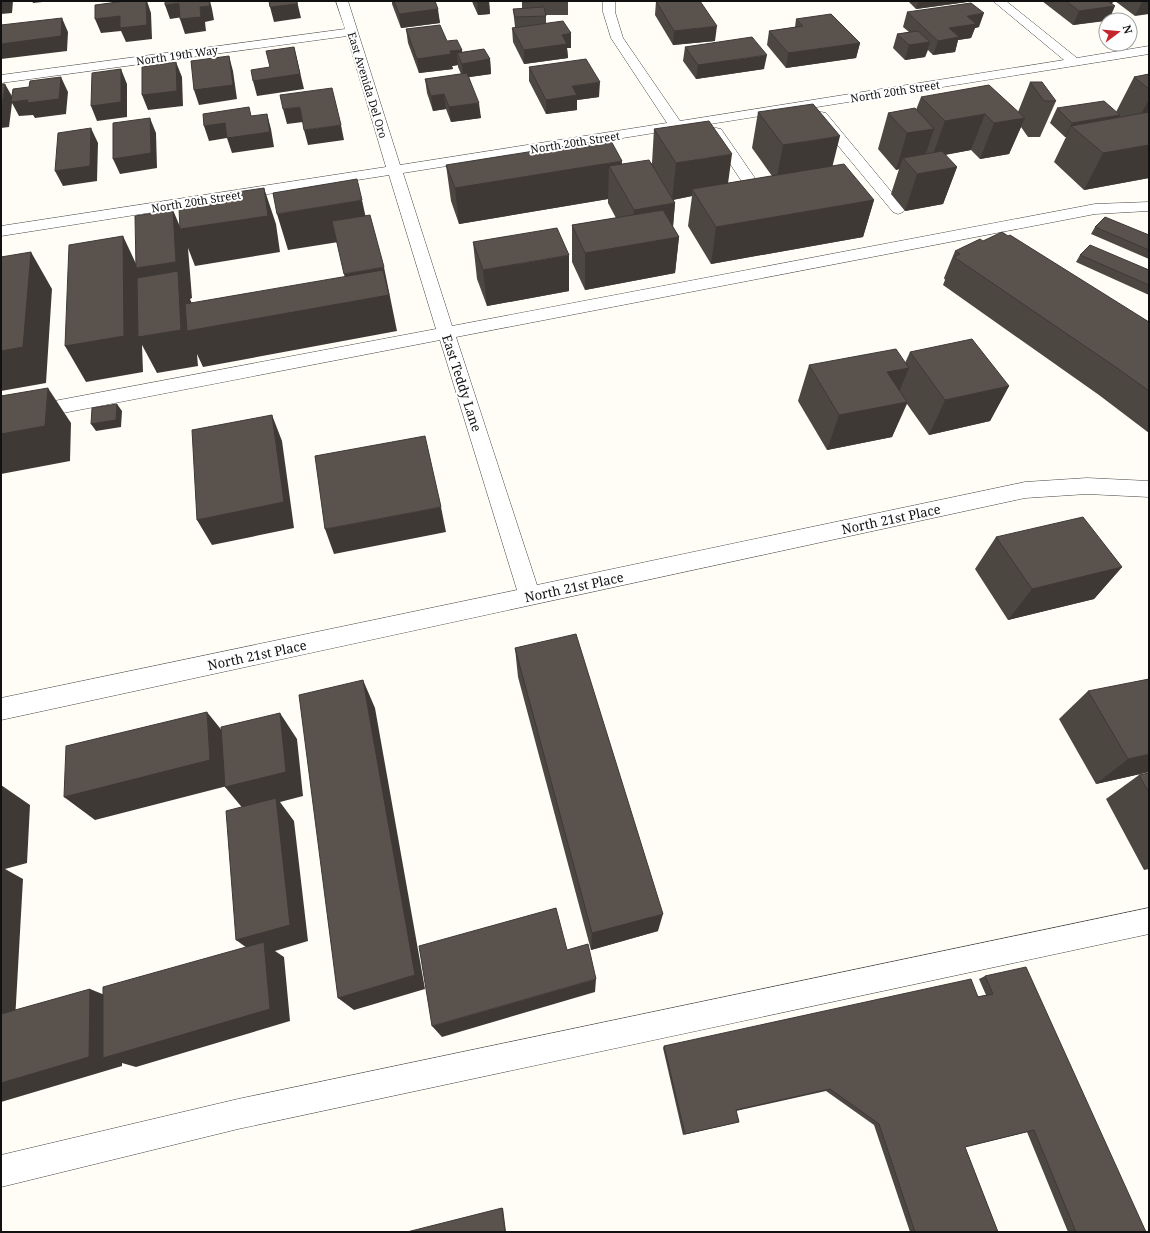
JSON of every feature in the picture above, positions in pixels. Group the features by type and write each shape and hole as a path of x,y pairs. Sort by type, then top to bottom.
{"street":[{"name":"East Avenida Del Oro","path":"342,1 394,169"},
{"path":"609,1 609,12 617,38 676,126"},
{"path":"999,1 1074,62"},
{"name":"North 19th Way","path":"1,79 352,32"},
{"name":"North 20th Street","path":"1,231 708,121 1149,50"},
{"path":"811,104 898,209"},
{"path":"708,121 762,200"},
{"name":"East Teddy Lane","path":"394,169 530,597"},
{"path":"1,418 1094,209 1149,209"},
{"name":"North 21st Place","path":"1,709 1025,490 1087,486 1149,489"},
{"path":"1,1170 238,1114 1149,921"}],"building":[{"path":"125,1 146,1 147,25 120,28 120,16 95,19 95,5"},
{"path":"165,1 209,1 210,6 200,7 201,17 180,19 179,3 165,5"},
{"path":"269,1 297,1 297,4 270,7"},
{"path":"394,1 435,1 438,9 399,14"},
{"path":"522,1 554,1 522,2"},
{"path":"656,1 700,1 717,26 674,31"},
{"path":"1066,1 1108,1 1115,6 1079,11"},
{"path":"971,3 984,13 967,16 976,24 949,28 959,37 938,41 907,12"},
{"path":"544,7 546,16 515,17 513,9"},
{"path":"831,14 860,43 788,53 769,31 803,26 796,19"},
{"path":"62,18 61,36 1,44 1,25"},
{"path":"563,21 571,33 562,35 567,44 524,50 512,28"},
{"path":"440,25 447,41 457,40 462,50 450,51 451,54 417,59 406,29"},
{"path":"918,31 930,42 909,45 897,34"},
{"path":"752,37 767,55 698,65 685,47"},
{"path":"294,47 300,74 253,81 251,70 270,67 266,51"},
{"path":"484,49 490,59 462,64 457,53"},
{"path":"229,56 233,85 194,90 191,61"},
{"path":"586,59 600,82 572,86 577,95 546,100 529,67"},
{"path":"176,62 177,91 142,95 142,67"},
{"path":"121,69 121,102 91,106 92,73"},
{"path":"467,73 479,103 449,107 444,94 431,96 425,79"},
{"path":"1149,74 1149,89 1134,77"},
{"path":"61,77 59,99 27,103 28,100 11,102 13,89 29,87 30,81"},
{"path":"1030,82 1042,82 1056,101 1044,101"},
{"path":"1,84 5,84 1,112"},
{"path":"989,85 1025,118 994,123 985,114 945,121 921,97"},
{"path":"332,88 341,125 304,130 300,107 283,109 280,95"},
{"path":"1104,101 1120,115 1072,123 1057,108"},
{"path":"813,104 840,136 783,145 758,112"},
{"path":"249,107 251,116 267,114 270,132 227,138 225,123 204,126 203,114"},
{"path":"915,108 934,129 907,133 888,113"},
{"path":"1149,112 1149,145 1103,153 1071,126"},
{"path":"150,118 151,153 113,159 113,123"},
{"path":"709,121 732,154 676,163 654,129"},
{"path":"91,128 90,166 55,171 58,133"},
{"path":"610,139 622,161 455,188 446,165"},
{"path":"942,151 957,167 917,174 903,158"},
{"path":"649,160 675,203 634,210 609,166"},
{"path":"844,164 874,200 716,227 692,189"},
{"path":"357,179 362,200 277,214 273,193"},
{"path":"264,188 268,216 180,229 179,209 230,201 230,193"},
{"path":"173,210 176,262 136,268 135,216"},
{"path":"663,210 679,237 585,253 572,225"},
{"path":"370,215 384,267 344,274 332,221"},
{"path":"1105,217 1149,235 1149,250 1095,227"},
{"path":"557,228 569,255 483,270 473,242"},
{"path":"1002,232 1008,236 1010,235 1149,322 1149,391 954,257 960,254 955,251 980,239 983,241"},
{"path":"123,236 124,336 65,346 69,245"},
{"path":"1090,245 1149,270 1149,285 1080,255"},
{"path":"31,252 23,347 1,351 1,257"},
{"path":"383,270 389,295 187,331 185,304"},
{"path":"178,271 181,330 138,337 137,278"},
{"path":"972,339 1009,386 945,400 910,352"},
{"path":"896,349 909,368 887,372 907,402 839,415 809,365"},
{"path":"48,388 45,426 1,434 1,396"},
{"path":"117,404 116,420 91,424 92,408"},
{"path":"272,415 284,502 197,520 192,430"},
{"path":"425,436 441,507 325,529 315,456"},
{"path":"1083,517 1122,567 1032,589 996,537"},
{"path":"576,634 663,914 592,933 515,648"},
{"path":"1149,679 1149,754 1128,759 1088,691"},
{"path":"363,680 415,975 338,998 299,695"},
{"path":"207,712 210,760 64,797 66,746"},
{"path":"280,713 286,772 225,787 221,727"},
{"path":"1149,773 1149,793 1139,775"},
{"path":"276,798 290,925 236,940 226,811"},
{"path":"556,908 567,950 588,944 596,979 432,1026 419,946"},
{"path":"264,942 270,1009 103,1058 103,987"},
{"path":"1026,967 1146,1232 1076,1232 1034,1130 965,1147 998,1232 915,1232 879,1124 830,1089 736,1110 739,1122 685,1134 664,1046 971,979 978,997 993,994 985,976"},
{"path":"90,989 89,1057 1,1083 1,1014"},
{"path":"502,1208 505,1232 407,1232"}]}
